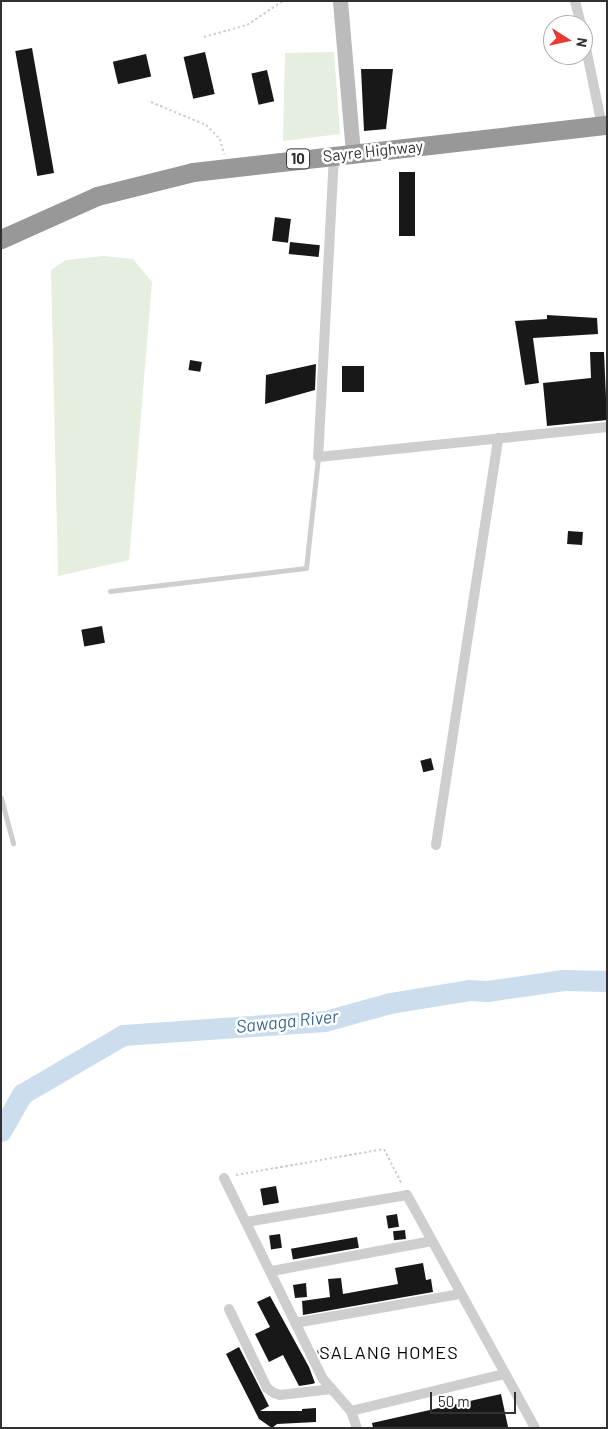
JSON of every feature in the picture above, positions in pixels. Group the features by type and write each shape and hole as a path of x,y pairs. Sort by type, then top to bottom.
{"highway":[{"name":"Sayre Highway","path":"1,239 97,196 130,185 225,167 604,126"}],"street":[{"path":"340,1 353,153"},
{"path":"575,1 578,15"},
{"path":"590,65 604,126"},
{"path":"334,155 318,457 607,427"},
{"path":"436,845 498,438"},
{"path":"224,1178 272,1271 294,1323 323,1379 351,1411 357,1428"},
{"path":"246,1222 407,1195 535,1428"},
{"path":"272,1271 432,1241"},
{"path":"294,1323 460,1294"},
{"path":"229,1309 267,1388 280,1395 332,1389"},
{"path":"351,1411 504,1374"}],"lane":[{"path":"110,591 306,568 318,457"},
{"path":"1,798 13,843"}],"path":[{"path":"204,37 246,25 283,1"},
{"path":"151,102 190,118 216,134 225,167"},
{"path":"224,1178 384,1149 407,1195"}],"green space":[{"path":"334,52 340,134 283,141 285,53"},
{"path":"103,256 133,259 152,282 129,560 58,576 51,270 66,260"}],"building":[{"path":"32,48 54,173 37,176 15,51"},
{"path":"205,52 215,94 193,99 184,57"},
{"path":"146,54 151,76 118,84 113,62"},
{"path":"361,69 393,69 386,129 364,131"},
{"path":"267,70 274,101 259,105 251,74"},
{"path":"399,172 415,172 415,236 399,236"},
{"path":"275,217 291,219 288,243 272,241"},
{"path":"290,242 320,245 319,257 289,254"},
{"path":"547,315 597,318 598,334 533,338 539,383 525,385 515,321 547,319"},
{"path":"590,352 604,352 607,420 547,426 543,383 591,378"},
{"path":"190,360 202,362 200,372 188,370"},
{"path":"316,364 315,390 265,404 266,375"},
{"path":"342,366 364,366 364,392 342,392"},
{"path":"568,531 583,532 582,545 567,544"},
{"path":"102,626 105,643 84,646 81,630"},
{"path":"431,758 434,770 423,772 420,761"},
{"path":"276,1186 279,1203 263,1206 260,1189"},
{"path":"397,1214 399,1227 388,1229 386,1216"},
{"path":"405,1230 406,1239 394,1240 393,1231"},
{"path":"280,1234 282,1248 271,1249 269,1236"},
{"path":"357,1237 359,1248 293,1259 291,1249"},
{"path":"423,1263 426,1280 431,1279 433,1292 303,1315 302,1301 330,1297 328,1279 341,1278 343,1294 398,1284 395,1268"},
{"path":"306,1283 307,1297 295,1298 293,1285"},
{"path":"270,1296 309,1367 315,1383 299,1386 283,1355 269,1362 255,1334 270,1327 257,1302"},
{"path":"329,1346 333,1356 321,1361 317,1351"},
{"path":"239,1347 269,1406 260,1411 302,1411 302,1409 316,1408 316,1422 277,1424 272,1428 259,1419 226,1354"},
{"path":"501,1394 508,1427 373,1428 372,1423"}],"waterway":[{"name":"Sawaga River","path":"1,1131 22,1094 123,1035 325,1021 390,1003 469,990 487,991 563,980 607,981"}],"district":[{"name":"SALANG HOMES","path":"389,1352"}]}
